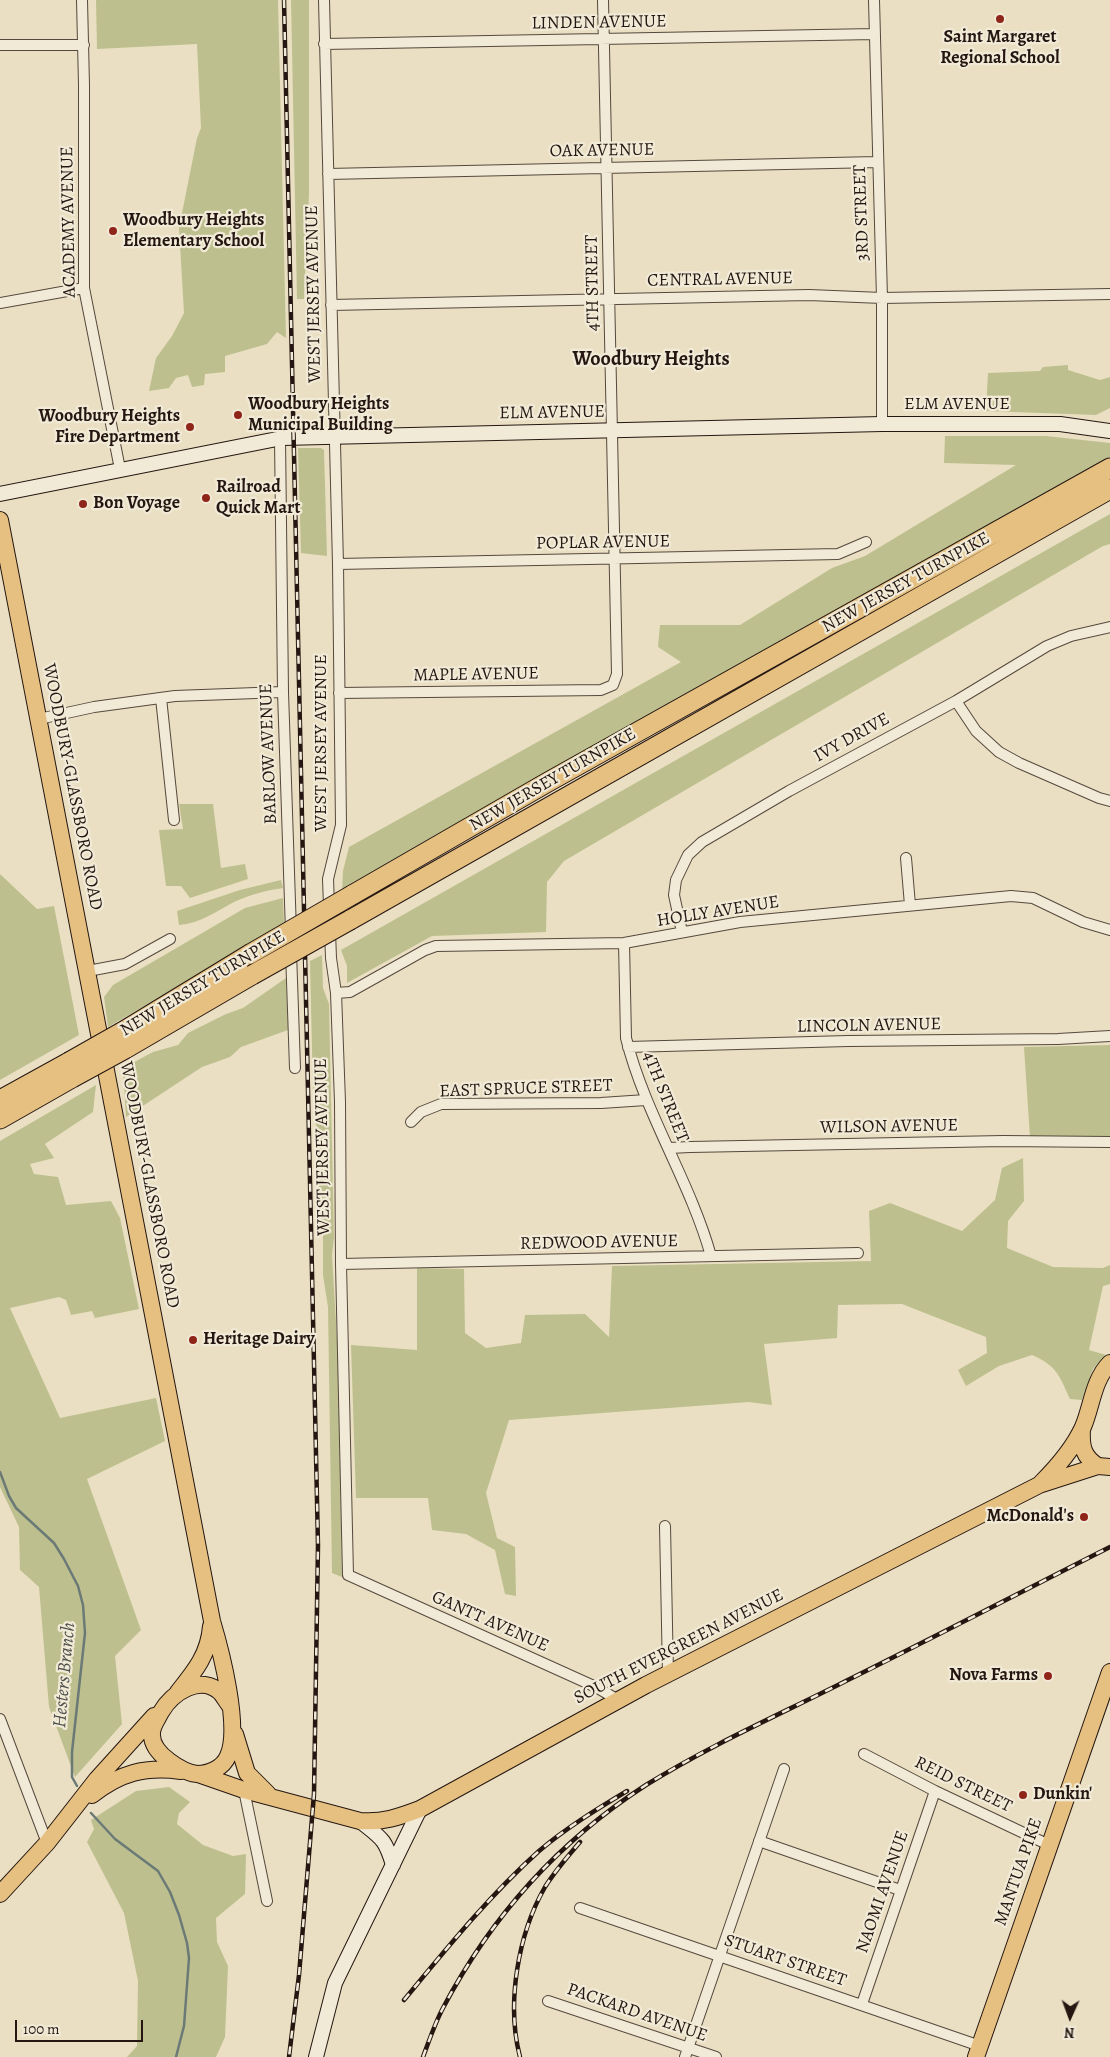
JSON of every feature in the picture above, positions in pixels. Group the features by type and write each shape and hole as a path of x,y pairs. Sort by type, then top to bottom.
{"highway":[{"name":"NEW JERSEY TURNPIKE","path":"124,1041 250,954 565,773 1110,468"},
{"name":"NEW JERSEY TURNPIKE","path":"0,1100 70,1070 252,975 1110,489"},
{"name":"NEW JERSEY TURNPIKE","path":"0,1119 70,1070"}],"main road":[{"name":"ELM AVENUE","path":"0,494 280,438 882,424 1060,424 1110,431"},
{"name":"WOODBURY-GLASSBORO ROAD","path":"0,520 230,1706"},
{"path":"1039,1485 1063,1460 1083,1427 1099,1379 1110,1363"},
{"path":"1083,1427 1082,1448 1088,1458 1106,1464"},
{"name":"SOUTH EVERGREEN AVENUE","path":"74,1810 100,1789 124,1775 154,1768 192,1773 244,1790 360,1822 390,1820 420,1809 618,1700 1039,1485 1106,1464"},
{"name":"WOODBURY-GLASSBORO ROAD","path":"169,1702 200,1664 206,1653 212,1621"},
{"name":"MANTUA PIKE","path":"978,2052 1110,1672"},
{"path":"204,1686 220,1692 230,1706 232,1725 231,1747 227,1759 214,1771 192,1773 168,1760 154,1744 152,1733 169,1702 186,1688 204,1686"},
{"name":"SOUTH EVERGREEN AVENUE","path":"0,1894 47,1843 98,1779 169,1702"},
{"name":"SOUTH EVERGREEN AVENUE","path":"232,1725 247,1773 263,1790 275,1798"},
{"path":"316,2057 335,1983 420,1809"},
{"path":"360,1822 381,1837 386,1844 393,1865"}],"street":[{"name":"ACADEMY AVENUE","path":"82,0 84,45 84,288 120,470"},
{"name":"WEST JERSEY AVENUE","path":"324,0 338,564 341,825 328,880 331,958 336,993 340,1102 341,1264 348,1575"},
{"name":"4TH STREET","path":"603,0 617,674 613,685"},
{"name":"3RD STREET","path":"874,0 882,298 882,424"},
{"name":"LINDEN AVENUE","path":"324,44 874,34"},
{"path":"0,45 84,45"},
{"name":"OAK AVENUE","path":"328,174 877,162"},
{"path":"0,303 84,288"},
{"name":"CENTRAL AVENUE","path":"331,305 809,295 882,298 1110,294"},
{"name":"BARLOW AVENUE","path":"280,438 284,692 294,1068"},
{"name":"POPLAR AVENUE","path":"338,564 838,554 866,542"},
{"name":"IVY DRIVE","path":"682,932 676,908 675,888 682,864 694,849 780,796 956,700 1047,646 1071,636 1110,627"},
{"name":"MAPLE AVENUE","path":"339,693 601,690 613,685"},
{"path":"39,718 94,707 161,698 284,692"},
{"path":"161,698 174,820"},
{"path":"956,700 976,731 1004,755 1093,796 1110,801"},
{"path":"906,858 910,905"},
{"name":"HOLLY AVENUE","path":"336,993 350,992 425,950 436,946 624,943 740,922 1011,896 1033,898 1083,922 1110,930"},
{"path":"88,971 125,964 170,938"},
{"name":"4TH STREET","path":"624,943 626,1038 628,1047 646,1100 669,1148 705,1236 711,1256"},
{"name":"LINCOLN AVENUE","path":"628,1047 848,1041 1058,1039 1110,1036"},
{"name":"EAST SPRUCE STREET","path":"411,1122 421,1112 441,1104 601,1104 646,1100"},
{"name":"WILSON AVENUE","path":"669,1148 690,1146 993,1141 1110,1142"},
{"name":"REDWOOD AVENUE","path":"341,1264 858,1253"},
{"path":"665,1526 668,1674"},
{"name":"GANTT AVENUE","path":"348,1575 596,1687 618,1700"},
{"path":"0,1719 47,1843"},
{"name":"REID STREET","path":"864,1754 935,1791 1049,1844"},
{"path":"686,2052 784,1769"},
{"path":"244,1790 266,1901"},
{"name":"NAOMI AVENUE","path":"862,2004 935,1791"},
{"path":"759,1841 900,1890"},
{"name":"STUART STREET","path":"580,1908 862,2004 978,2052"},
{"name":"PACKARD AVENUE","path":"548,2001 686,2052 716,2057"}],"green space":[{"path":"96,0 278,0 286,338 277,332 267,344 225,356 225,372 205,374 204,385 192,387 188,375 176,378 169,388 149,391 156,358 172,336 184,313 179,228 197,138 201,128 197,44 97,49"},
{"path":"291,0 309,0 309,194 304,299 297,299"},
{"path":"1068,365 1068,370 1100,380 1110,377 1110,408 1096,415 986,411 988,373 1040,371 1043,367"},
{"path":"945,436 1046,436 1110,443 1110,457 342,893 343,871 349,847 681,662 658,647 660,625 740,625 832,568 865,556 1016,465 944,463"},
{"path":"298,448 321,448 324,450 327,556 301,553"},
{"path":"1110,514 1110,544 1103,546 564,861 547,882 546,932 432,936 347,983 347,966 341,950"},
{"path":"179,804 213,804 221,868 245,864 248,879 190,898 181,886 166,886 159,830 183,829"},
{"path":"0,874 37,909 54,906 79,1035 0,1080"},
{"path":"281,880 283,888 264,891 246,897 201,920 179,925 177,911 240,890"},
{"path":"283,898 284,925 108,1027 104,997 113,985 245,908"},
{"path":"322,955 323,988 329,1004 334,1238 332,1255 338,1356 342,1577 332,1573 328,1307 323,1275 323,1230 320,1223 317,1133 313,1094 310,961"},
{"path":"286,978 288,1030 241,1047 230,1057 202,1067 126,1117 123,1068 153,1052 178,1045 188,1033 226,1014 243,1008"},
{"path":"1110,1045 1110,1136 1030,1138 1024,1047"},
{"path":"96,1085 93,1112 45,1144 54,1158 30,1164 34,1174 58,1177 66,1205 111,1201 120,1218 139,1309 95,1318 92,1311 71,1315 66,1300 59,1297 10,1308 60,1418 156,1398 165,1441 87,1479 141,1630 115,1656 122,1724 75,1777 49,1707 39,1587 20,1570 19,1527 0,1487 0,1141"},
{"path":"1023,1158 1024,1201 1008,1221 1007,1248 1053,1267 1103,1268 1110,1265 1110,1284 1103,1286 1089,1350 1106,1355 1093,1369 1082,1400 1070,1399 1052,1367 1032,1355 999,1366 966,1386 958,1370 987,1353 986,1337 902,1304 838,1305 837,1338 764,1344 772,1405 749,1402 509,1420 486,1493 497,1538 515,1547 516,1596 505,1594 495,1550 466,1534 432,1530 428,1498 356,1498 351,1345 417,1350 417,1268 464,1269 465,1333 486,1348 521,1343 525,1315 585,1314 609,1337 612,1266 871,1261 869,1211 890,1203 962,1231 995,1200 1002,1168"},
{"path":"169,1787 190,1802 179,1813 177,1824 203,1845 233,1856 246,1854 245,1894 216,1918 217,1942 228,1966 225,2037 216,2057 127,2057 137,2046 138,1981 124,1913 87,1842 94,1829 91,1820 136,1791"}],"waterway":[{"name":"Hesters Branch","path":"0,1472 9,1496 16,1508 54,1543 64,1559 78,1586 83,1605 85,1633 72,1752 72,1777 77,1786"},
{"name":"Hesters Branch","path":"91,1813 115,1839 158,1871 170,1892 179,1915 189,1958 184,2026 176,2057"}],"railway":[{"path":"284,0 318,1545 314,1794 299,1975 289,2057"},
{"path":"423,2057 440,2014 462,1975 505,1912 556,1856 614,1807 669,1771 717,1745 1110,1547"},
{"path":"404,2000 469,1923 539,1851 560,1834 627,1791"},
{"path":"520,2057 514,2015 517,1970 522,1947 528,1926 545,1887 557,1869 580,1842"}],"place":[{"name":"Saint Margaret Regional School","path":"1000,19"},
{"name":"Woodbury Heights Elementary School","path":"113,231"},
{"name":"Woodbury Heights Municipal Building","path":"238,415"},
{"name":"Woodbury Heights Fire Department","path":"190,427"},
{"name":"Railroad Quick Mart","path":"206,498"},
{"name":"Bon Voyage","path":"83,504"},
{"name":"Heritage Dairy","path":"193,1340"},
{"name":"McDonald's","path":"1084,1517"},
{"name":"Nova Farms","path":"1048,1676"},
{"name":"Dunkin'","path":"1023,1795"}],"district":[{"name":"Woodbury Heights","path":"651,360"}]}
